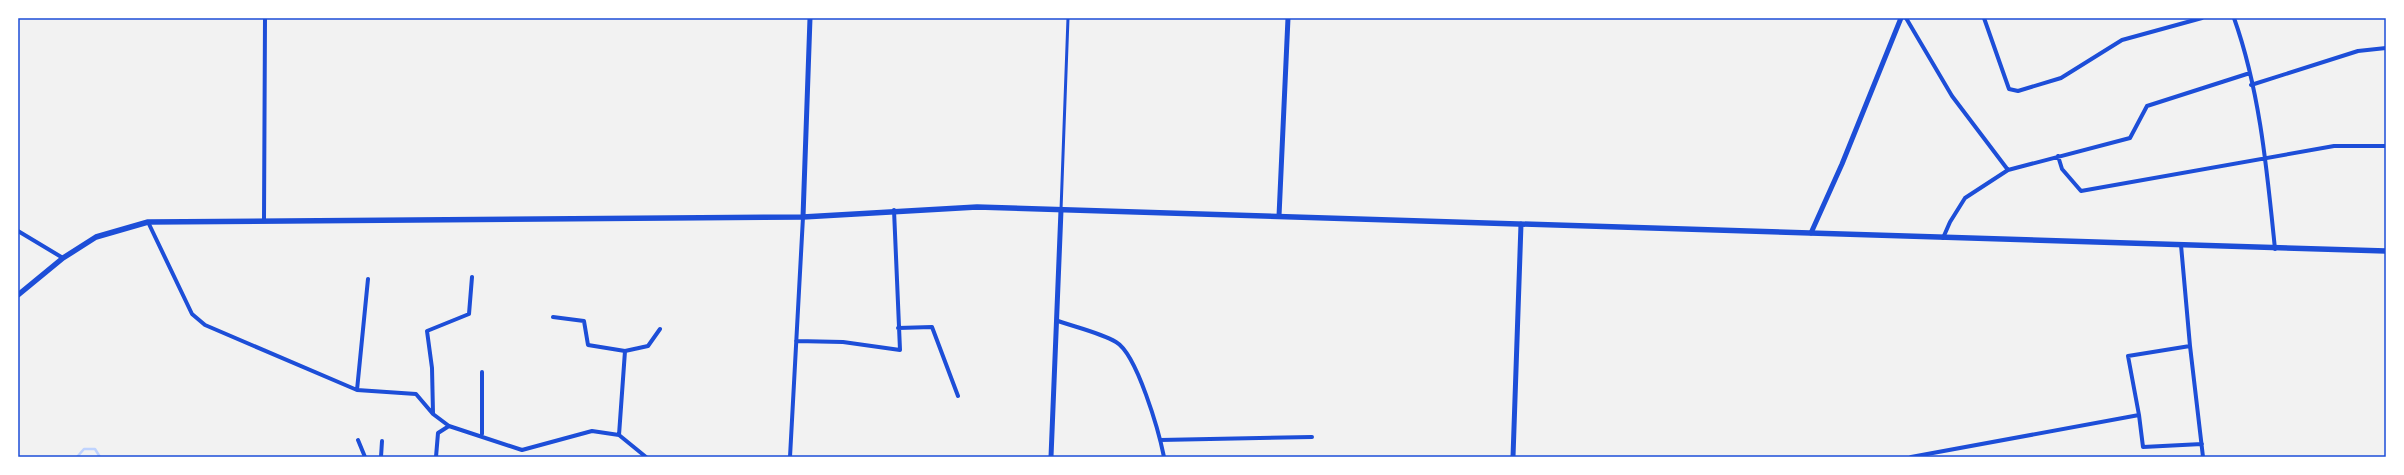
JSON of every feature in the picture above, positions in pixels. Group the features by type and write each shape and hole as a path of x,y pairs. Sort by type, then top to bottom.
{"main road":[{"path":"18,295 63,258 96,237 148,222 264,219 803,217 894,210 977,207 2275,249 2386,251"}],"street":[{"path":"264,18 264,219"},
{"path":"790,457 803,217 810,18"},
{"path":"1051,457 1058,321 1068,18"},
{"path":"1279,216 1288,18"},
{"path":"1811,233 1842,164 1902,18"},
{"path":"1906,18 1952,96 2008,170"},
{"path":"1984,18 2009,89 2018,91 2062,78 2122,40 2202,18"},
{"path":"2234,18 2250,73 2266,160 2275,249"},
{"path":"2252,85 2358,52 2386,48"},
{"path":"1943,238 1950,222 1965,198 2008,170 2130,138 2147,106 2250,73"},
{"path":"2058,156 2062,169 2081,191 2266,160 2334,146 2386,146"},
{"path":"796,342 843,342 900,350 894,210"},
{"path":"148,222 192,314 205,325 357,390 416,394 433,414 449,426 522,450 592,431 619,435 646,457"},
{"path":"1513,457 1521,224"},
{"path":"18,231 63,258"},
{"path":"2182,245 2190,346 2203,457"},
{"path":"433,414 432,368 426,331 469,314 472,277"},
{"path":"357,390 368,279"},
{"path":"553,317 584,321 588,345 625,351 648,346 660,329"},
{"path":"1058,321 1117,342 1132,359 1160,440 1164,457"},
{"path":"898,328 932,327 958,396"},
{"path":"2190,346 2128,356 2143,447 2202,444"},
{"path":"619,435 625,351"},
{"path":"482,372 482,434"},
{"path":"1911,457 2138,415"},
{"path":"436,457 438,433 449,426"},
{"path":"1160,440 1312,437"},
{"path":"358,440 365,457"},
{"path":"381,457 382,441"}],"waterway":[{"path":"77,457 84,449 95,449 100,457"}]}
